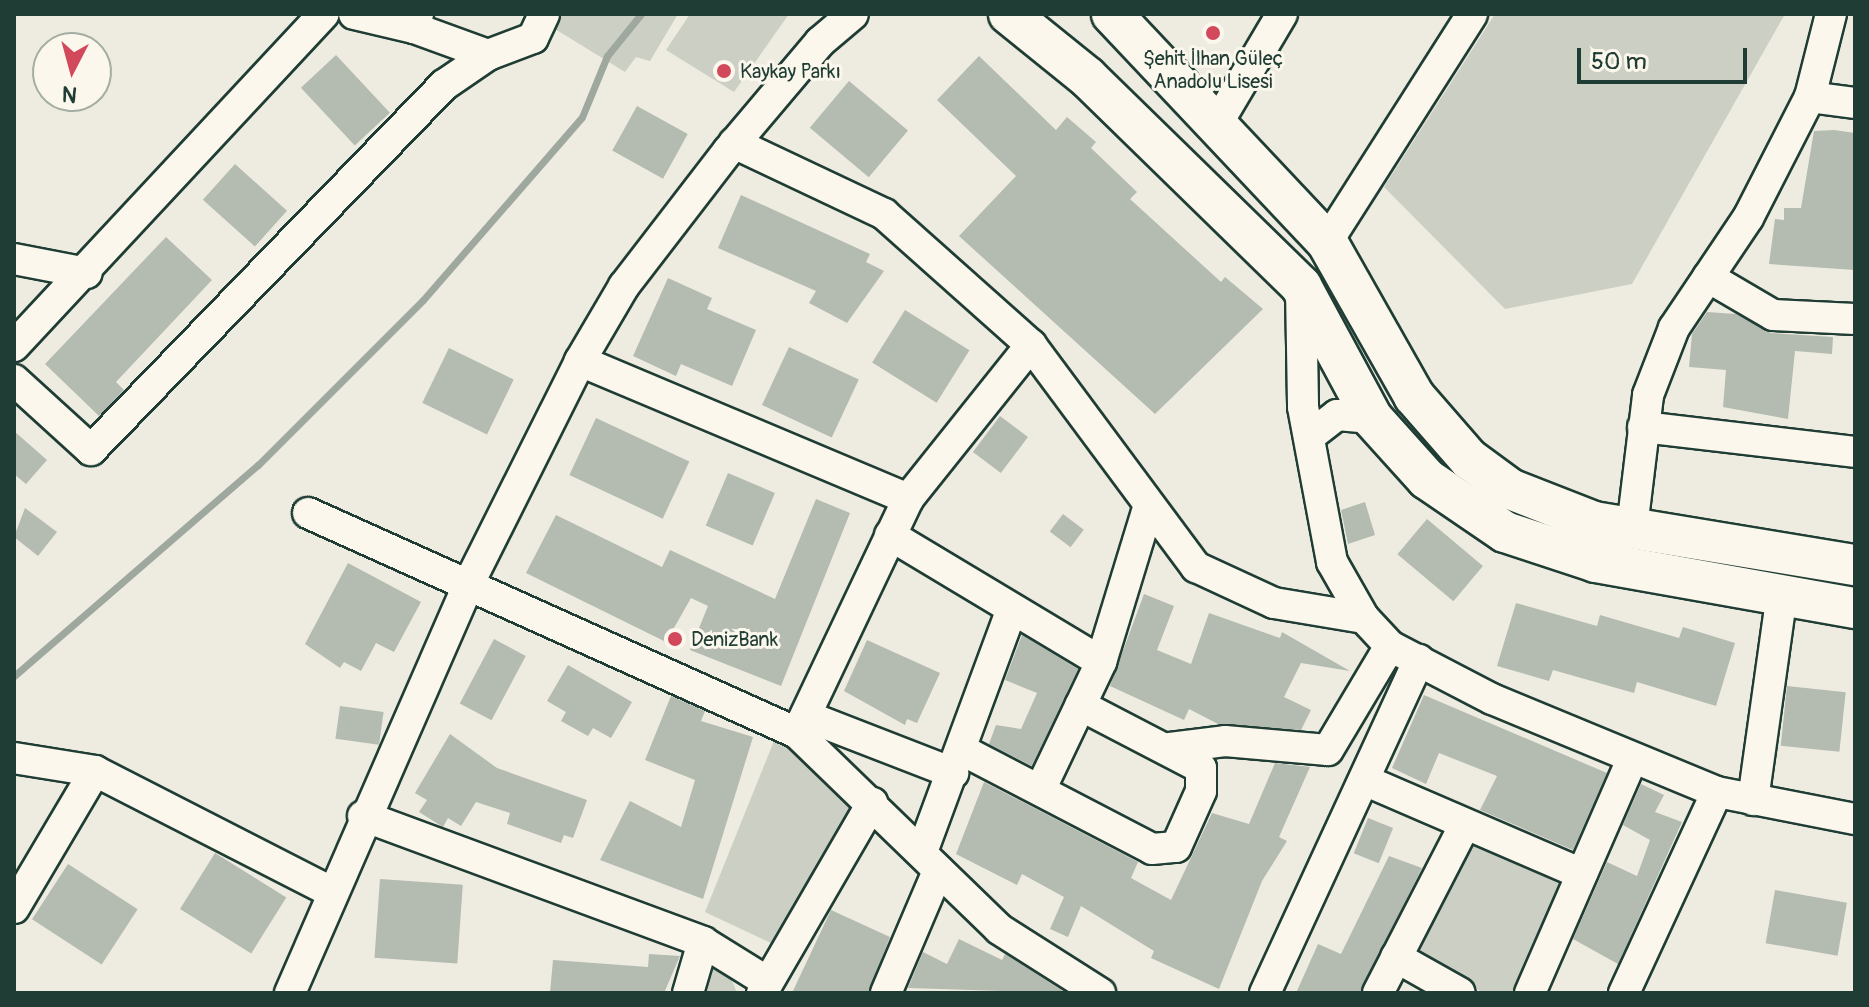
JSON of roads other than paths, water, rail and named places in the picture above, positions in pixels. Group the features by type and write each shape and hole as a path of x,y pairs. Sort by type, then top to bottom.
{"main road":[{"path":"1009,14 1087,77 1301,286 1372,418 1427,479 1505,532 1596,562 1855,608"},
{"path":"1112,14 1327,242 1414,396 1469,459 1510,489 1632,528 1855,565"}],"street":[{"path":"14,346 87,273 324,14"},
{"path":"354,14 416,21 488,55"},
{"path":"14,380 91,450 444,85 488,55 533,38 544,14"},
{"path":"820,42 834,14"},
{"path":"290,993 330,891 467,587 580,361 624,286 734,143 820,42 853,14"},
{"path":"1217,124 1282,14"},
{"path":"1327,242 1472,14"},
{"path":"1632,528 1643,427 1674,328 1748,218 1810,97 1831,14"},
{"path":"1810,97 1855,103"},
{"path":"734,143 884,214 1031,345 1148,508 1196,567 1274,603 1364,618"},
{"path":"14,259 87,273"},
{"path":"1708,277 1773,315 1855,319"},
{"path":"1301,286 1310,436 1332,562 1364,618 1390,646 1632,760 1717,792 1855,819"},
{"path":"801,724 908,499 1031,345"},
{"path":"580,361 908,499"},
{"path":"1310,436 1337,415 1372,418"},
{"path":"1643,427 1855,452"},
{"path":"1041,788 1101,662 1148,508"},
{"path":"308,513 467,587 801,724 957,762 1041,788 1152,849 1176,847 1201,791 1201,768 1170,748 1080,705"},
{"path":"890,535 1011,612 1101,662"},
{"path":"1753,800 1782,594"},
{"path":"886,993 930,861 957,762 1011,612"},
{"path":"1170,748 1225,741 1328,750 1390,646"},
{"path":"1265,993 1419,660"},
{"path":"801,724 872,803 999,929 1100,993"},
{"path":"14,758 95,771 330,891"},
{"path":"1530,993 1632,760"},
{"path":"14,908 95,771"},
{"path":"1364,780 1463,828 1582,874"},
{"path":"1624,993 1717,792"},
{"path":"363,816 703,942 764,987 872,803"},
{"path":"1378,993 1463,828"},
{"path":"688,993 703,942"},
{"path":"1396,957 1460,993"}],"waterway":[{"path":"14,676 258,465 423,300 582,117 607,56 641,14"}],"place":[{"name":"Şehit İlhan Güleç Anadolu Lisesi","path":"1213,33"},
{"name":"Kaykay Parkı","path":"724,71"},
{"name":"DenizBank","path":"675,639"}]}
